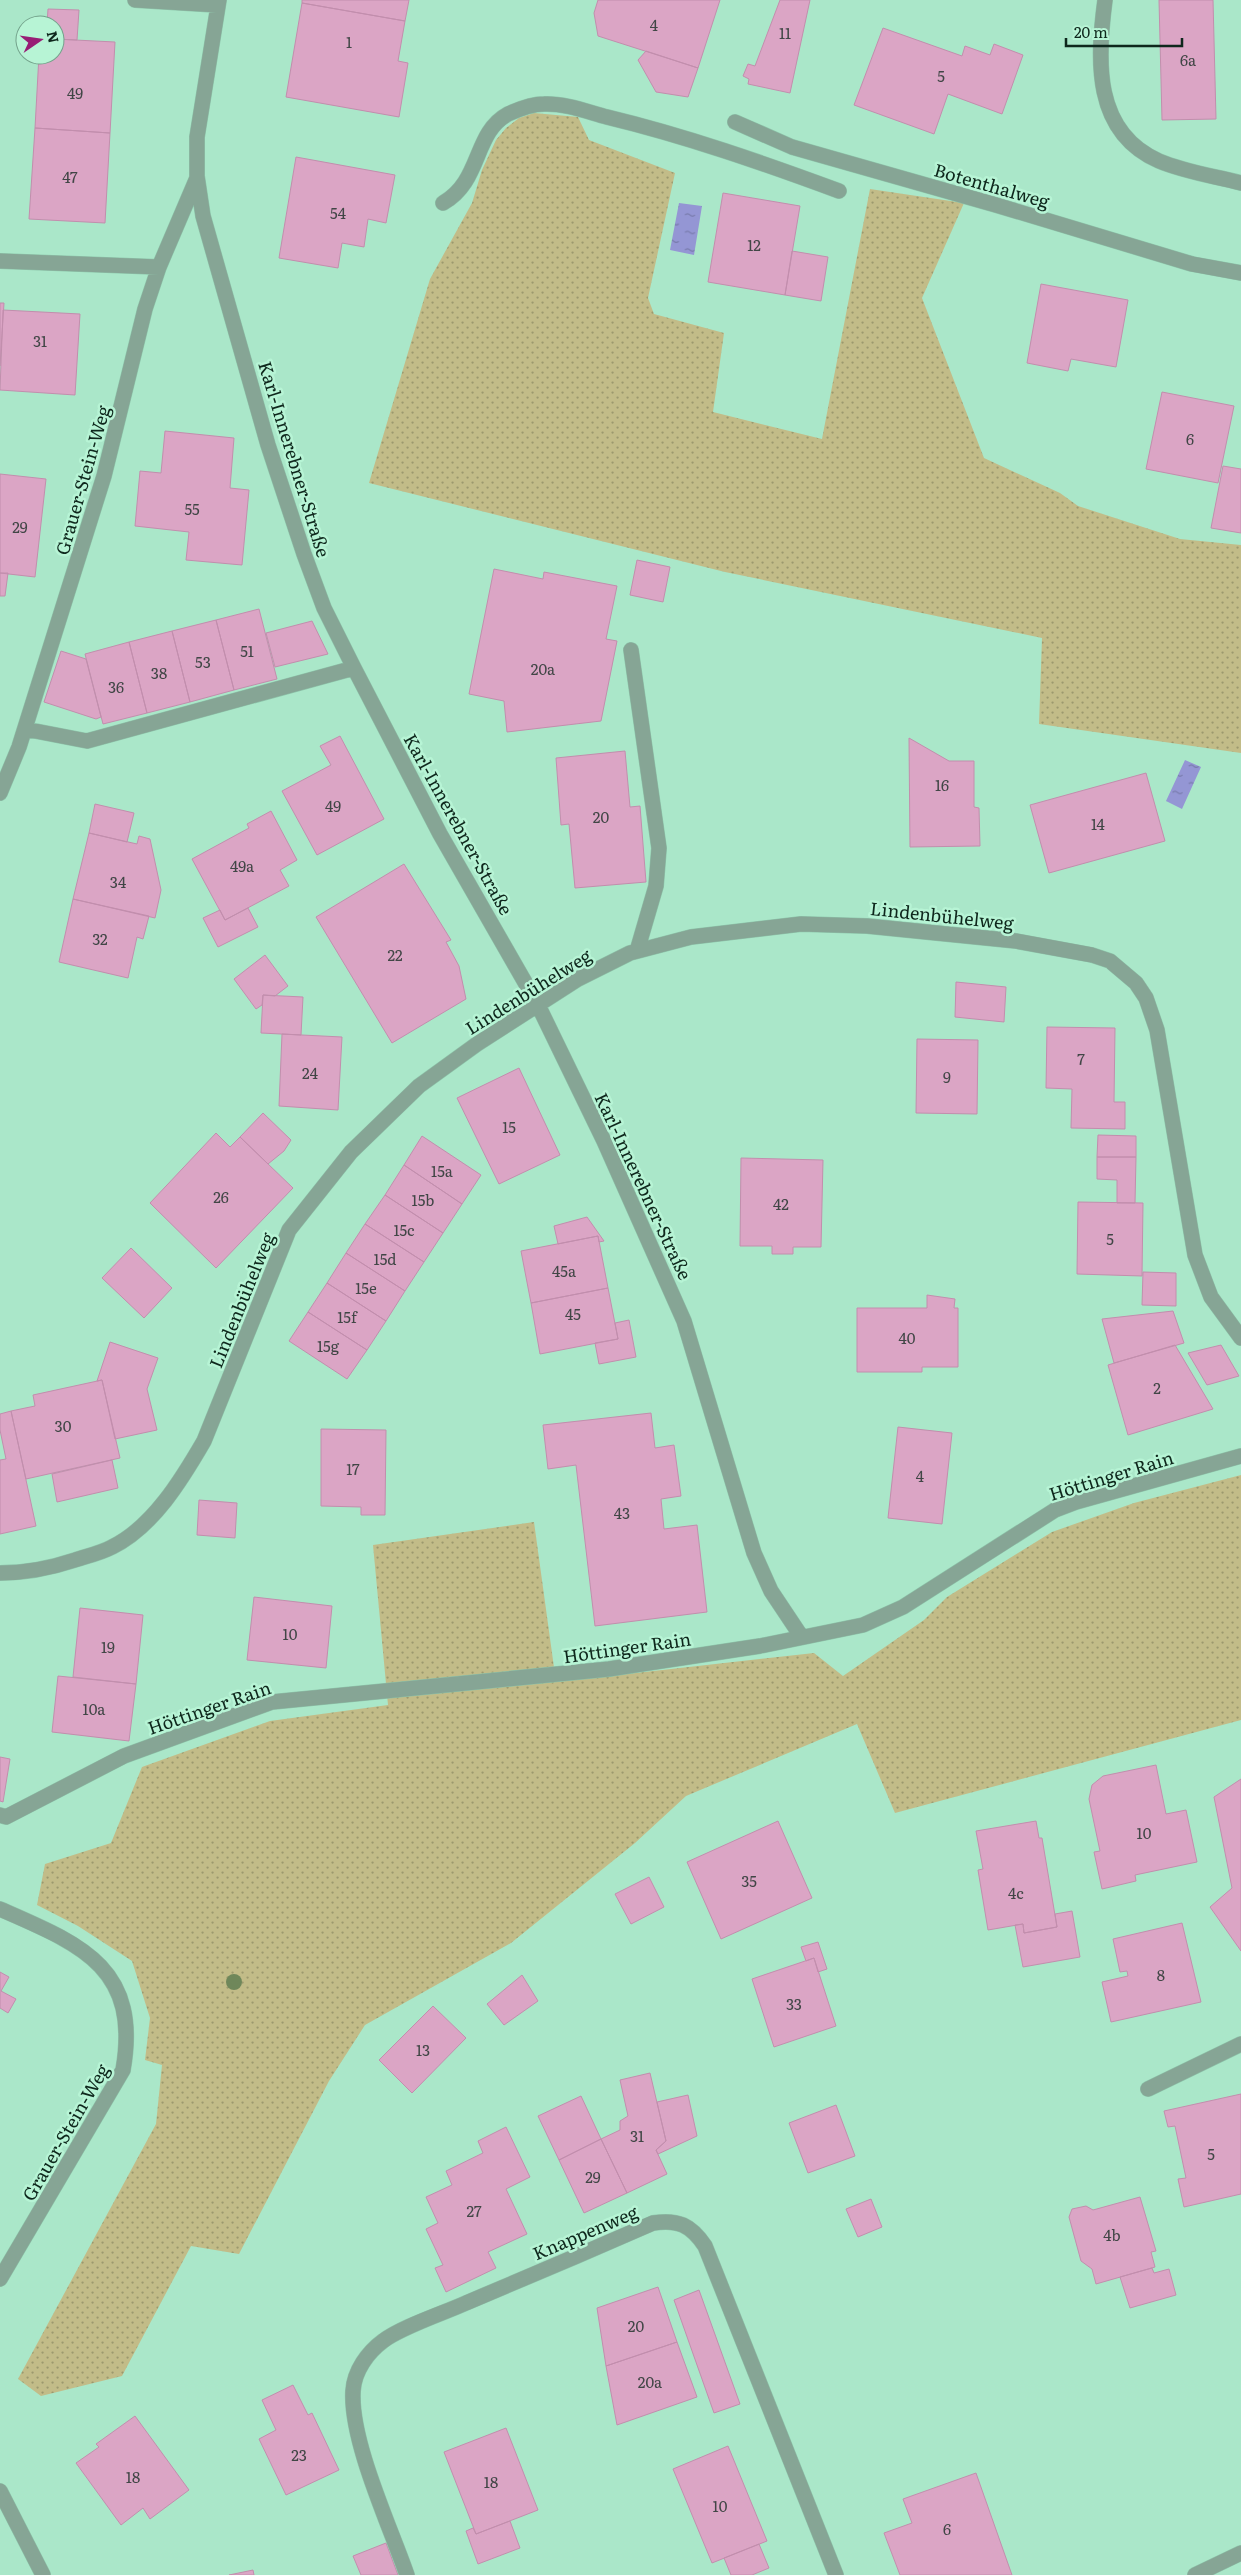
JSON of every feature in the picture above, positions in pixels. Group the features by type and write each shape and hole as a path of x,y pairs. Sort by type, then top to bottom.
{"street":[{"path":"135,0 218,3"},
{"path":"1105,0 1099,44 1102,76 1108,105 1119,129 1135,147 1160,161 1241,182"},
{"name":"Karl-Innerebner-Straße","path":"218,3 197,137 197,176 208,234 284,495 324,608 440,834 538,1005 604,1141 684,1321 754,1553 771,1591 801,1636"},
{"path":"442,203 459,192 467,181 488,133 494,125 515,111 544,104 623,121 780,169 838,191"},
{"name":"Botenthalweg","path":"735,122 792,147 996,205 1192,264 1241,272"},
{"name":"Grauer-Stein-Weg","path":"0,793 25,728 104,476 145,309 159,267 197,176"},
{"path":"0,261 159,267"},
{"path":"631,650 659,848 656,886 637,951"},
{"path":"25,728 87,741 354,668"},
{"name":"Lindenbühelweg","path":"0,1573 20,1573 54,1567 112,1547 146,1522 181,1478 204,1441 290,1230 351,1152 419,1086 478,1044 578,979 637,951 691,937 801,924 867,926 1016,942 1092,955 1110,962 1136,983 1152,1014 1195,1255 1211,1297 1241,1338"},
{"name":"Höttinger Rain","path":"0,1816 6,1816 124,1756 272,1702 609,1669 760,1646 801,1636 863,1625 890,1614 1046,1515 1065,1506 1241,1456"},
{"name":"Grauer-Stein-Weg","path":"0,1909 73,1943 99,1963 112,1982 122,2004 127,2039 124,2070 0,2279"},
{"path":"1148,2090 1241,2044"},
{"name":"Knappenweg","path":"407,2575 364,2456 355,2415 353,2390 359,2368 370,2352 385,2340 431,2318 653,2223 668,2221 682,2224 695,2232 704,2246 836,2575"},
{"path":"0,2491 43,2575"},
{"path":"1195,2575 1241,2554"}],"shaded area":[{"path":"534,113 578,117 589,140 675,173 648,298 654,314 724,333 713,412 822,439 870,189 964,203 922,298 984,458 1060,493 1078,506 1180,539 1241,545 1241,753 1039,724 1042,638 725,572 369,483 430,279 472,203 482,170 496,140 506,128 519,118"},
{"path":"1241,1475 1241,1720 895,1813 857,1724 686,1796 635,1843 511,1943 365,2025 329,2081 239,2254 191,2246 122,2376 41,2396 18,2379 156,2124 162,2065 145,2060 150,2018 132,1961 78,1926 37,1905 45,1864 111,1843 142,1767 270,1721 388,1705 373,1545 534,1522 556,1682 814,1653 843,1676 924,1620 947,1597 1052,1532 1134,1503"}],"water":[{"path":"679,203 702,206 694,255 670,250"},
{"path":"1185,760 1201,767 1182,809 1166,801"}],"building":[{"path":"302,0 409,0 405,21 302,3"},
{"path":"598,0 720,0 698,68 598,36 594,13"},
{"path":"780,0 810,0 790,93 748,84 749,79 743,76 748,64 755,66"},
{"path":"1159,0 1213,0 1216,119 1162,120"},
{"path":"302,3 405,21 398,61 408,63 399,117 286,97"},
{"path":"48,9 79,10 77,40 65,39 65,15 48,15"},
{"path":"883,28 962,56 965,46 990,55 994,44 1023,55 1002,114 948,94 934,134 854,105"},
{"path":"65,40 115,42 110,133 35,128 38,65 65,65"},
{"path":"646,51 698,68 688,97 656,92 638,60"},
{"path":"35,128 110,133 105,223 29,219"},
{"path":"296,157 395,175 386,223 368,219 364,247 342,243 338,268 279,258"},
{"path":"723,193 800,206 785,295 708,282"},
{"path":"792,251 828,257 821,301 785,295"},
{"path":"1041,284 1128,300 1116,367 1071,359 1068,371 1027,363"},
{"path":"0,303 4,303 0,366"},
{"path":"3,310 80,314 75,395 0,390"},
{"path":"1162,392 1234,406 1218,483 1146,469"},
{"path":"165,431 234,438 230,488 249,490 242,565 186,560 189,532 135,526 140,471 161,473"},
{"path":"1223,466 1241,469 1241,533 1211,528"},
{"path":"0,474 46,479 35,577 0,573"},
{"path":"637,560 670,567 663,602 630,595"},
{"path":"494,569 543,579 544,572 617,586 606,639 617,641 601,721 507,732 504,701 469,694"},
{"path":"0,573 8,573 5,596 0,596"},
{"path":"259,609 277,679 234,690 216,620"},
{"path":"216,620 234,690 190,702 172,631"},
{"path":"312,621 328,654 275,667 266,633"},
{"path":"172,631 190,702 147,713 129,642"},
{"path":"129,642 147,713 103,724 85,654"},
{"path":"61,651 86,659 101,717 96,719 44,702"},
{"path":"340,736 384,819 317,855 282,791 331,765 320,746"},
{"path":"909,738 949,761 974,761 974,807 979,808 980,846 910,847"},
{"path":"625,751 630,807 640,806 646,882 575,888 569,824 561,825 556,758"},
{"path":"1146,773 1165,841 1049,873 1030,805"},
{"path":"95,804 134,813 127,842 89,833"},
{"path":"271,811 297,860 280,870 289,886 225,920 192,859 249,828 247,824"},
{"path":"89,833 137,844 139,836 150,839 161,890 155,918 73,899"},
{"path":"404,864 451,940 446,942 459,966 466,999 392,1043 316,917"},
{"path":"73,899 149,916 143,939 137,937 128,978 59,962"},
{"path":"248,908 258,927 218,947 203,918 220,910 225,920"},
{"path":"265,955 288,986 275,996 263,995 262,1005 256,1009 234,979"},
{"path":"956,982 1006,987 1004,1022 955,1017"},
{"path":"263,995 303,997 301,1035 261,1033"},
{"path":"1047,1027 1115,1028 1114,1102 1125,1102 1125,1129 1071,1128 1072,1089 1046,1088"},
{"path":"282,1034 342,1037 338,1110 279,1106"},
{"path":"917,1039 978,1040 977,1114 916,1113"},
{"path":"519,1068 560,1155 499,1184 457,1098"},
{"path":"263,1113 291,1140 284,1151 268,1164 240,1137"},
{"path":"216,1133 230,1147 240,1137 293,1188 216,1268 150,1203"},
{"path":"1098,1135 1136,1136 1136,1157 1097,1157"},
{"path":"422,1136 481,1175 462,1204 404,1165"},
{"path":"1097,1157 1136,1157 1135,1203 1117,1203 1117,1180 1097,1179"},
{"path":"741,1158 823,1160 821,1247 793,1247 793,1254 772,1254 772,1246 740,1246"},
{"path":"404,1165 462,1204 443,1233 385,1195"},
{"path":"385,1195 443,1233 424,1262 365,1224"},
{"path":"1078,1202 1143,1203 1142,1276 1077,1274"},
{"path":"587,1217 604,1241 599,1242 598,1236 558,1244 554,1226"},
{"path":"365,1224 424,1262 405,1291 346,1253"},
{"path":"598,1236 608,1288 531,1303 521,1251"},
{"path":"131,1248 172,1288 144,1318 102,1278"},
{"path":"346,1253 405,1291 386,1321 327,1283"},
{"path":"1143,1272 1176,1273 1176,1306 1142,1305"},
{"path":"327,1283 386,1321 367,1350 308,1312"},
{"path":"608,1288 618,1339 540,1354 531,1303"},
{"path":"927,1295 955,1299 954,1308 958,1308 958,1367 922,1367 922,1372 857,1372 857,1308 927,1308"},
{"path":"1173,1311 1184,1343 1114,1363 1102,1319"},
{"path":"308,1312 367,1350 347,1379 289,1341"},
{"path":"629,1320 636,1357 599,1364 595,1343 618,1339 615,1323"},
{"path":"110,1342 158,1358 147,1389 157,1430 115,1439 102,1380 97,1381"},
{"path":"1175,1345 1213,1409 1128,1435 1108,1365"},
{"path":"1221,1345 1239,1376 1207,1385 1188,1353"},
{"path":"102,1380 120,1458 26,1479 11,1411 35,1406 33,1395"},
{"path":"11,1411 36,1526 0,1534 0,1460 6,1459 0,1430 0,1414"},
{"path":"651,1413 655,1448 674,1445 681,1496 661,1499 664,1529 697,1525 707,1612 595,1626 576,1465 548,1469 543,1425"},
{"path":"898,1427 952,1433 942,1524 888,1518"},
{"path":"321,1429 386,1430 385,1515 361,1515 361,1507 321,1506"},
{"path":"112,1460 118,1488 57,1502 52,1474"},
{"path":"199,1500 237,1503 235,1538 197,1535"},
{"path":"254,1597 332,1606 326,1668 247,1660"},
{"path":"80,1608 143,1615 136,1684 73,1677"},
{"path":"58,1676 136,1684 129,1741 52,1732"},
{"path":"0,1757 10,1759 3,1802 0,1801"},
{"path":"1156,1765 1166,1814 1186,1810 1197,1862 1135,1875 1136,1881 1102,1889 1094,1852 1100,1851 1089,1799 1092,1785 1103,1776"},
{"path":"1241,1779 1241,1951 1210,1907 1232,1888 1214,1797"},
{"path":"778,1821 812,1898 721,1939 687,1862"},
{"path":"1036,1821 1039,1838 1042,1838 1057,1927 1024,1933 1023,1924 988,1930 978,1870 983,1869 976,1831"},
{"path":"649,1877 664,1907 631,1924 615,1894"},
{"path":"1072,1911 1080,1957 1023,1967 1015,1925 1023,1924 1024,1933 1057,1927 1055,1914"},
{"path":"1182,1923 1201,2002 1111,2022 1102,1982 1128,1976 1127,1971 1120,1972 1113,1939"},
{"path":"818,1942 827,1969 818,1972 814,1958 806,1961 801,1947"},
{"path":"814,1958 836,2026 774,2047 752,1979"},
{"path":"0,1972 9,1977 1,1991 16,1999 8,2013 0,2008"},
{"path":"522,1975 538,2001 504,2025 487,2004"},
{"path":"433,2006 466,2038 412,2093 379,2060"},
{"path":"650,2073 666,2141 656,2150 667,2174 627,2193 601,2139 620,2130 620,2121 628,2116 620,2080"},
{"path":"1241,2094 1241,2194 1184,2207 1178,2179 1186,2178 1175,2126 1168,2127 1164,2111"},
{"path":"688,2095 697,2136 658,2154 656,2150 666,2141 657,2102"},
{"path":"581,2096 601,2139 559,2160 538,2116"},
{"path":"836,2105 855,2156 808,2173 789,2123"},
{"path":"506,2127 530,2177 506,2189 527,2234 488,2252 496,2268 446,2292 435,2268 443,2265 426,2229 438,2223 426,2197 452,2185 446,2171 483,2153 478,2141"},
{"path":"601,2139 627,2193 584,2213 559,2160"},
{"path":"1140,2197 1156,2251 1151,2252 1155,2267 1096,2284 1092,2269 1081,2261 1069,2217 1072,2209 1086,2206 1093,2210"},
{"path":"871,2199 882,2227 858,2237 846,2209"},
{"path":"1152,2268 1154,2273 1169,2269 1176,2295 1130,2308 1120,2277"},
{"path":"658,2287 677,2342 606,2366 597,2308"},
{"path":"699,2290 740,2404 714,2413 674,2300"},
{"path":"677,2342 697,2397 617,2425 606,2366"},
{"path":"293,2385 308,2415 312,2413 339,2470 286,2495 259,2439 276,2430 262,2400"},
{"path":"135,2416 189,2490 150,2519 143,2508 121,2525 76,2463 99,2447 96,2444"},
{"path":"506,2428 538,2510 476,2534 444,2452"},
{"path":"728,2446 767,2541 712,2563 673,2469"},
{"path":"976,2473 1012,2575 900,2575 884,2533 912,2523 903,2499"},
{"path":"510,2521 520,2548 478,2564 466,2531 473,2528 476,2534"},
{"path":"386,2543 398,2575 361,2575 353,2556"},
{"path":"759,2544 769,2568 752,2575 731,2575 724,2558"},
{"path":"253,2570 254,2575 229,2575"}]}
